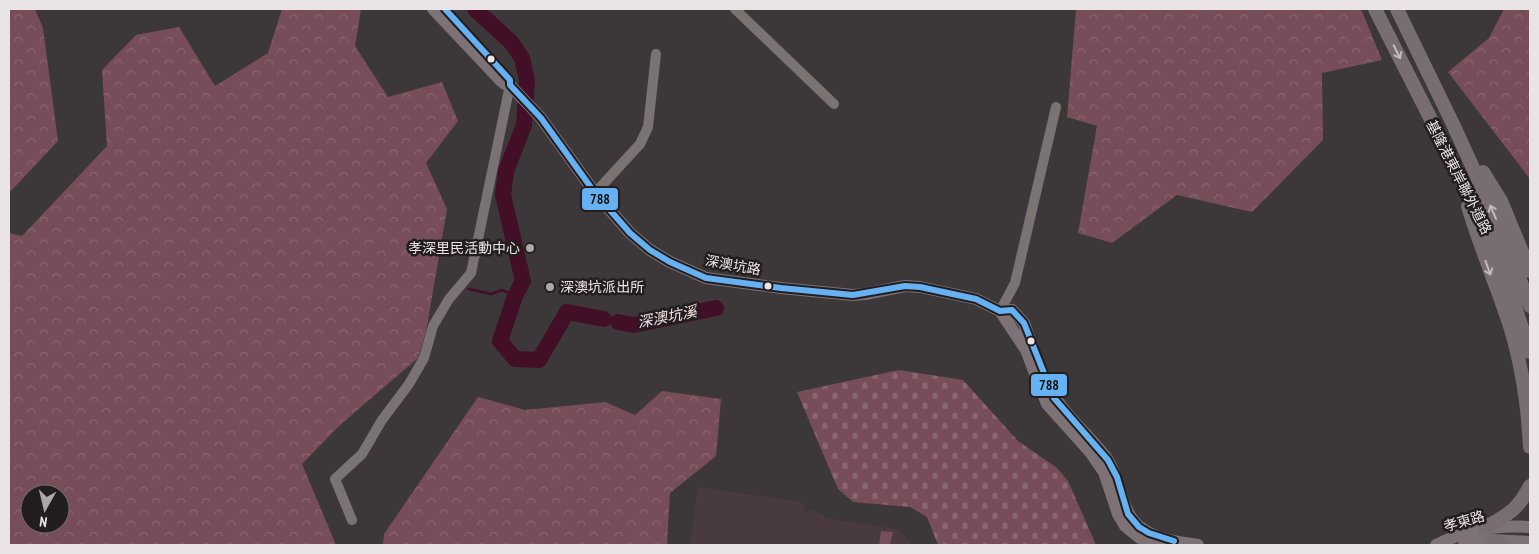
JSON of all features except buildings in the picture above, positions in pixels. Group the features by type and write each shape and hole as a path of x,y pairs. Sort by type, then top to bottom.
{"highway":[{"name":"基隆港東岸聯外道路","path":"1375,9 1480,216 1501,264 1530,352"},
{"name":"基隆港東岸聯外道路","path":"1397,9 1499,225 1530,306"},
{"path":"1452,122 1501,201 1530,271"},
{"path":"1457,172 1478,239 1510,327 1526,396 1530,447"},
{"path":"1504,545 1488,534 1522,502 1530,486"}],"main road":[{"name":"深澳坑路","path":"433,9 500,80 512,88 541,118 595,194 630,233 650,250 670,262 706,278 781,288 866,294 905,286 920,287 976,299 1000,311 1026,350 1047,404 1091,453 1104,472 1118,514 1125,526 1140,538 1156,545"},
{"name":"深澳坑路","path":"445,9 510,80 512,88"},
{"name":"深澳坑路","path":"1000,311 1012,310 1024,323 1054,398 1108,460 1117,477 1128,514 1139,527 1173,543"},
{"name":"孝東路","path":"1464,545 1488,534 1514,526 1530,527"},
{"name":"孝東路","path":"1436,545 1447,540 1488,534 1530,542"},
{"path":"1173,543 1198,545"}],"street":[{"path":"735,9 834,104"},
{"path":"595,194 640,144 648,127 656,54"},
{"path":"352,520 335,479 362,454 382,420 409,384 424,358 433,326 449,299 471,273 512,88"},
{"path":"1000,311 1015,283 1056,107"}],"shaded area":[{"path":"698,487 802,502 806,512 812,510 832,519 897,529 912,545 690,545"}],"green space":[{"path":"9,9 35,9 43,28 58,141 9,193"},
{"path":"282,9 361,9 355,46 388,97 442,82 458,121 426,163 447,209 426,332 418,358 340,425 302,464 336,545 9,545 9,233 22,236 107,146 102,70 136,35 179,27 215,86 268,53"},
{"path":"1076,9 1361,9 1382,60 1322,73 1323,140 1252,212 1177,195 1112,243 1078,233 1097,126 1067,117"},
{"path":"1504,9 1530,9 1530,179 1448,72 1489,38"},
{"path":"899,370 963,380 1018,441 1057,468 1068,481 1096,545 938,545 927,517 910,507 853,502 838,489 797,392"},
{"path":"662,391 721,399 716,456 670,493 667,545 383,545 384,534 478,397 525,410 605,402 635,415"},
{"path":"881,531 893,532 890,545 879,545"}],"waterway":[{"name":"深澳坑溪","path":"475,9 511,42 522,58 527,80 524,125 506,171 503,195 523,281 515,296 500,341 515,359 539,360 567,312 604,319"},
{"path":"469,289 491,294 502,290 515,296"},
{"name":"深澳坑溪","path":"618,322 634,325 716,308"}],"transit line":[{"name":"788","path":"445,9 510,80 510,85 541,118 595,193 630,233 650,250 670,262 706,278 853,295 905,286 920,287 976,299 1000,311 1012,310 1024,323 1054,398 1108,460 1117,477 1128,514 1139,527 1149,533 1174,541"}],"place":[{"name":"孝深里民活動中心","path":"530,248"},
{"name":"深澳坑派出所","path":"550,287"}]}
